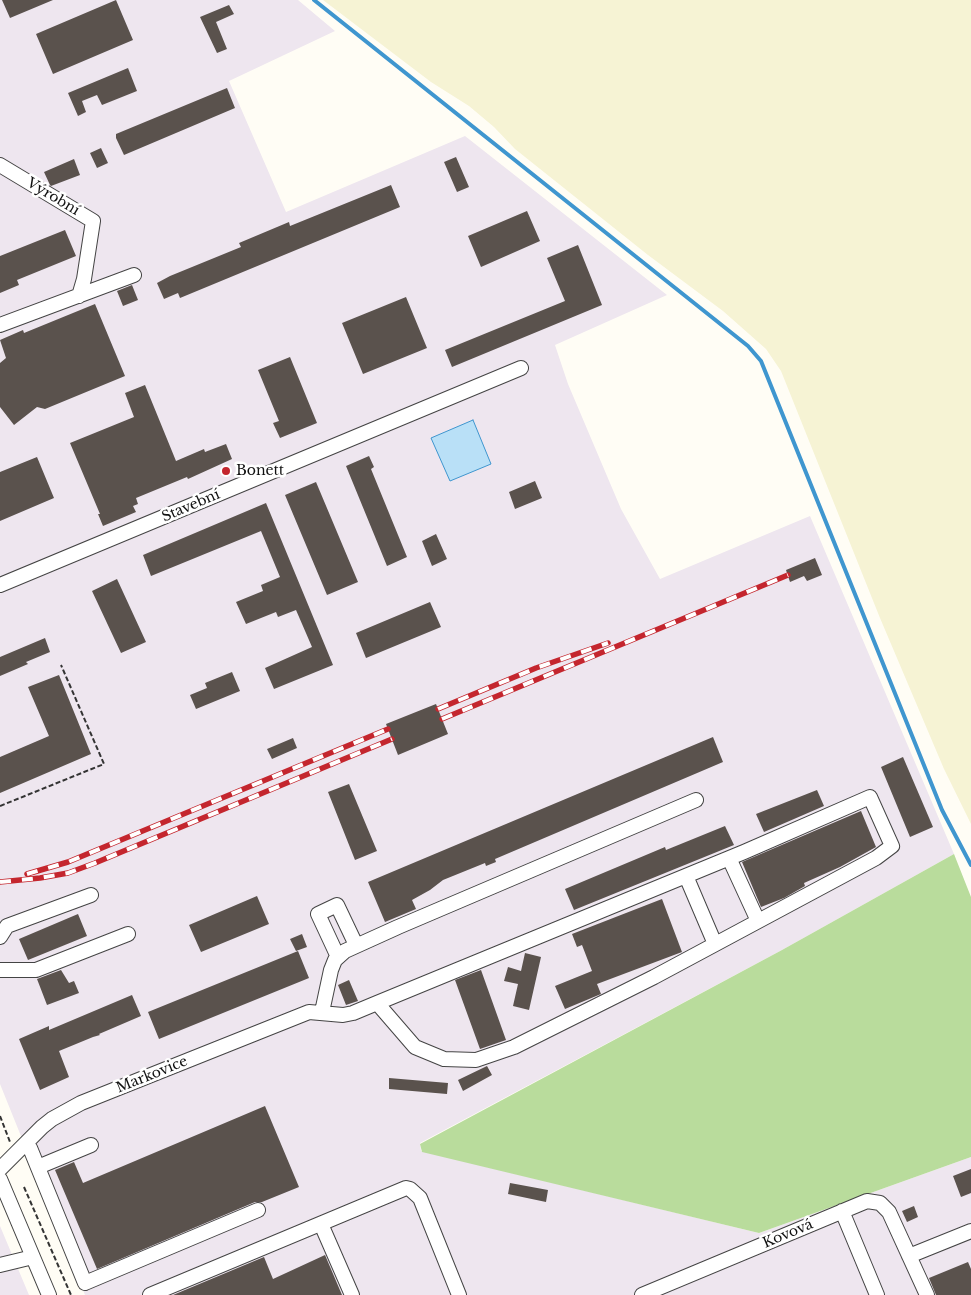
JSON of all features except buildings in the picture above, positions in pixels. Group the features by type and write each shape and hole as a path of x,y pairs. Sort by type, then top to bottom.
{"street":[{"name":"Výrobní","path":"0,165 93,222 84,279 79,296"},
{"path":"0,326 134,275"},
{"name":"Stavební","path":"0,585 521,368"},
{"name":"Markovice","path":"0,1169 52,1120 81,1103 309,1012 342,1015 377,1003 686,876 870,797 892,846 876,858 758,921"},
{"path":"322,1012 331,970 338,957 345,951 696,800"},
{"path":"377,1003 415,1047 444,1059 476,1060 514,1047 654,977 758,921 728,858"},
{"path":"686,876 715,944"},
{"path":"0,937 8,926 91,895"},
{"path":"338,957 318,914 337,906 356,945"},
{"path":"0,970 36,970 128,934"},
{"path":"38,1167 91,1145"},
{"path":"30,1148 85,1283 258,1210"},
{"path":"0,1180 49,1295"},
{"path":"150,1295 406,1188 410,1189 420,1198 459,1295"},
{"name":"Kovová","path":"642,1295 867,1201 880,1203 889,1212 927,1295"},
{"path":"842,1211 878,1295"},
{"path":"320,1224 352,1295"},
{"path":"909,1256 971,1231"},
{"path":"0,1266 33,1257"}],"path":[{"path":"0,806 104,764 61,665"},
{"path":"0,1116 15,1154"},
{"path":"24,1188 71,1295"}],"shaded area":[{"path":"0,0 298,0 335,31 229,81 286,212 465,136 667,295 555,345 568,384 621,509 660,579 810,516 954,854 782,950 420,1143 421,1151 759,1233 971,1157 971,1295 85,1295 0,1084"},
{"path":"323,0 971,0 971,824 944,769 880,618 781,371 766,349 723,311 648,255 515,149 494,127 469,106 431,82"},
{"path":"0,1226 29,1295 0,1295"}],"green space":[{"path":"954,854 971,897 971,1157 759,1233 422,1152 420,1144 782,950"}],"water":[{"path":"473,420 491,464 450,481 431,438"}],"waterway":[{"path":"314,0 748,346 761,361 942,810 971,865"}],"railway":[{"path":"442,719 788,575"},
{"path":"438,709 536,668 608,643"},
{"path":"27,874 68,862 388,729"},
{"path":"0,882 68,873 392,739"}],"place":[{"name":"Bonett","path":"226,471"}]}
